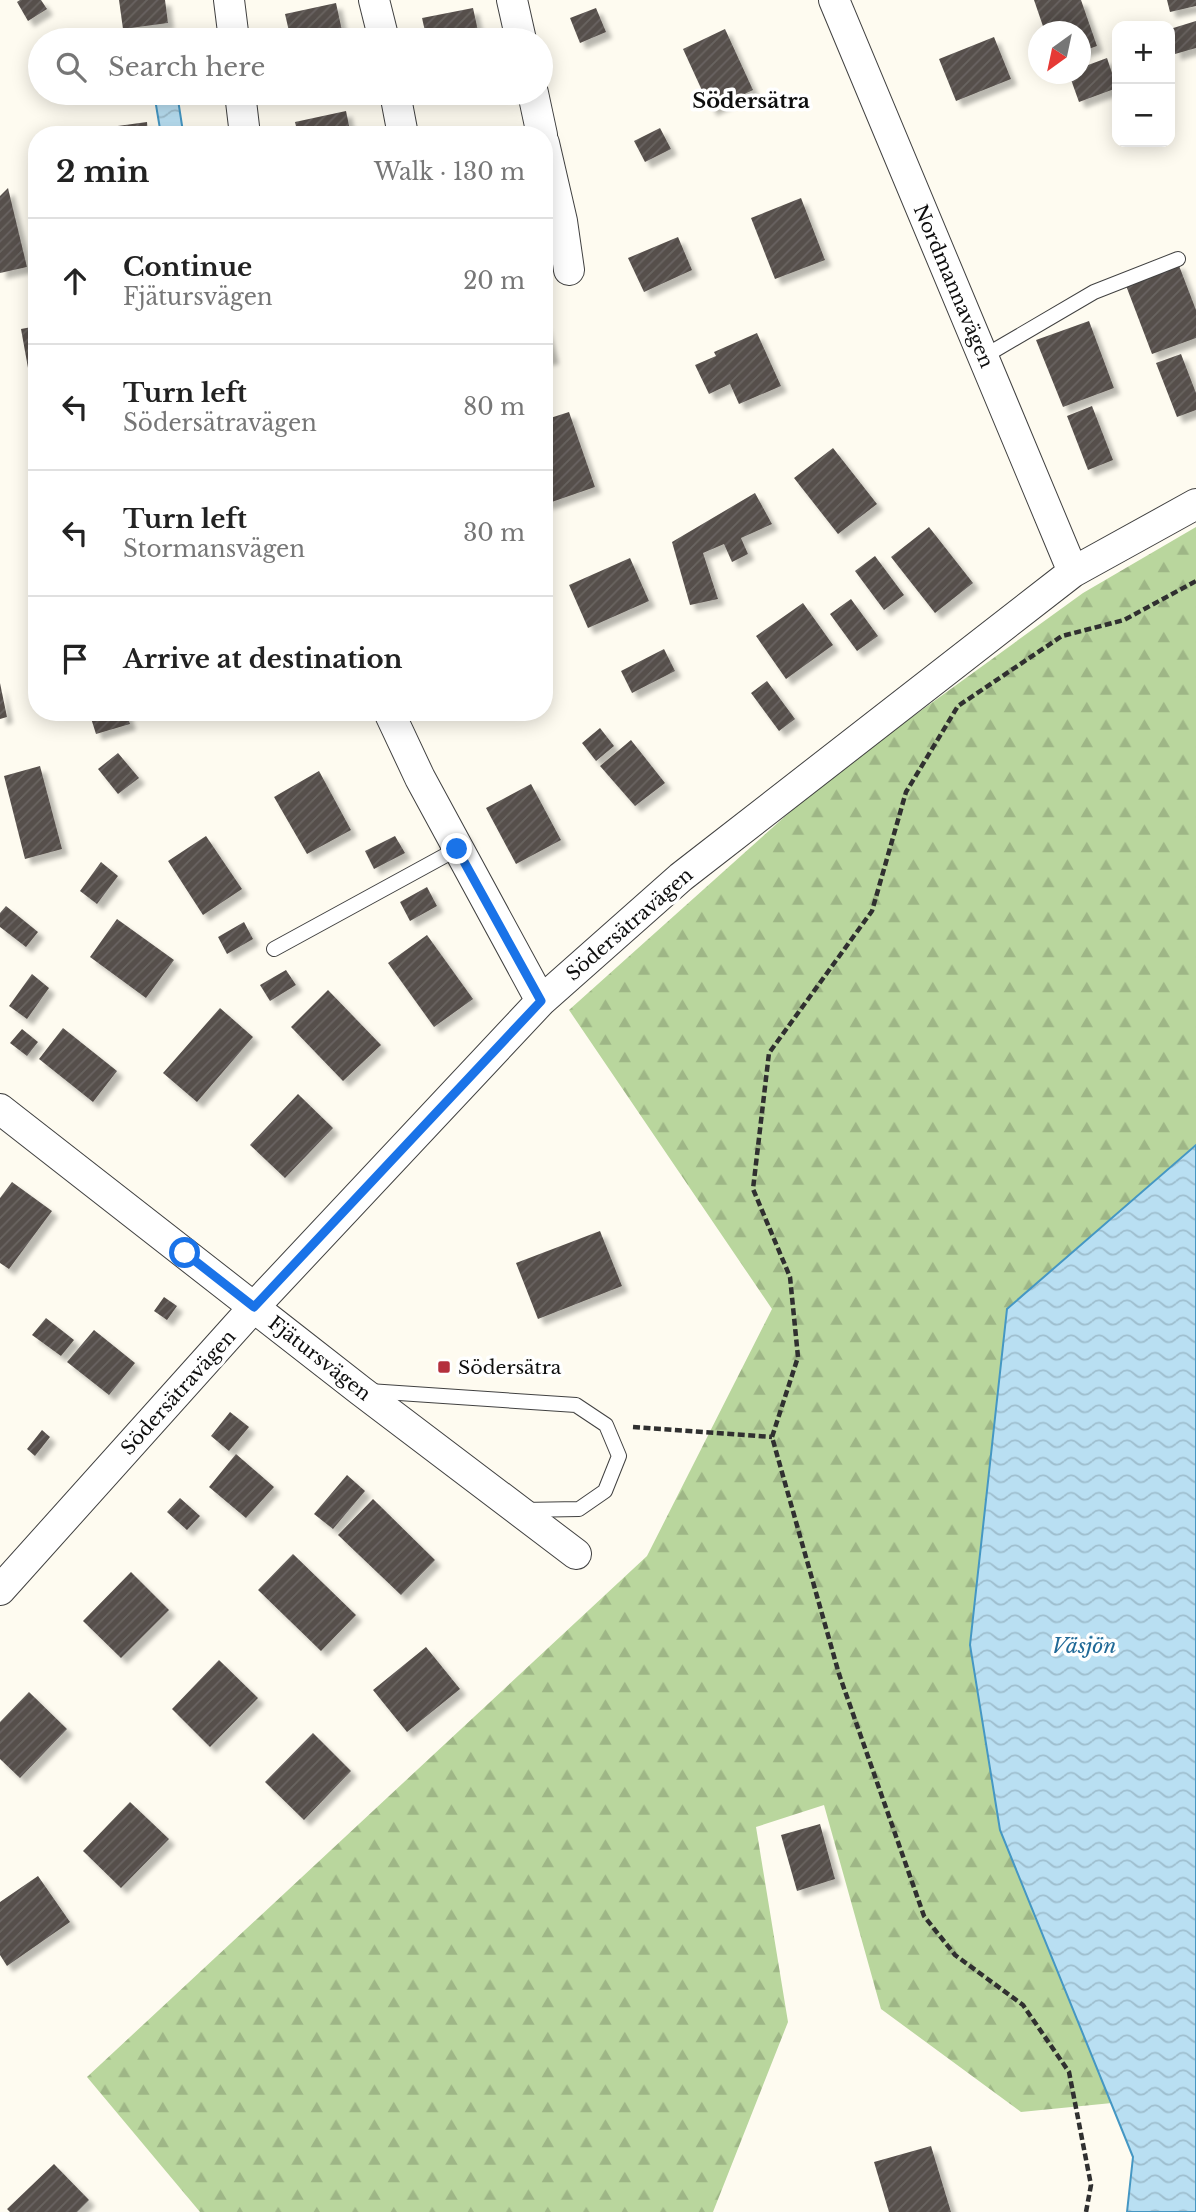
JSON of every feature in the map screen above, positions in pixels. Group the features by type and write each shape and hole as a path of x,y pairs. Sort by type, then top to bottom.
{"street":[{"path":"229,0 232,28"},
{"path":"374,0 381,28"},
{"path":"512,0 519,28"},
{"name":"Nordmannavägen","path":"834,0 1073,572"},
{"path":"241,105 244,126"},
{"path":"397,105 401,126"},
{"path":"536,105 540,126"},
{"path":"553,223 569,270"},
{"name":"Södersätravägen","path":"0,1590 254,1307 541,1001 681,877 1073,572 1196,504"},
{"path":"393,721 420,779 541,1001"},
{"name":"Fjätursvägen","path":"0,1109 361,1391 576,1554"}],"lane":[{"path":"983,357 1094,292 1178,259"},
{"path":"275,949 457,849"},
{"path":"361,1391 576,1405 606,1425 619,1456 605,1491 579,1509 517,1510"}],"path":[{"path":"1086,2212 1091,2185 1069,2072 1023,2005 955,1955 924,1916 839,1674 772,1437 798,1357 790,1277 753,1189 769,1053 872,911 906,792 958,706 1062,636 1124,620 1196,581"},
{"path":"606,1425 772,1437"}],"green space":[{"path":"1196,527 1196,1145 1007,1309 1000,1830 1112,2103 1021,2112 881,2009 824,1805 756,1827 788,2022 713,2212 200,2212 87,2077 647,1556 772,1309 569,1010 828,778 1083,593"}],"water":[{"path":"156,105 179,105 182,126 160,126"},
{"name":"Väsjön","path":"1196,1145 1196,2212 1127,2212 1133,2157 1000,1830 970,1645 1007,1309"}],"building":[{"path":"41,0 47,9 28,21 17,2"},
{"path":"119,0 165,0 168,23 123,28"},
{"path":"1034,0 1081,0 1088,21 1041,21"},
{"path":"1167,0 1196,0 1196,6 1170,12"},
{"path":"336,3 341,28 288,28 285,14"},
{"path":"473,8 477,28 424,28 422,18"},
{"path":"596,8 606,32 580,43 570,18"},
{"path":"1196,21 1196,48 1175,54 1175,27"},
{"path":"725,29 753,90 711,110 683,49"},
{"path":"1091,29 1097,46 1091,48"},
{"path":"994,37 1011,79 956,101 939,59"},
{"path":"1107,58 1112,73 1112,90 1079,102 1073,84 1091,84 1091,64"},
{"path":"346,111 349,126 296,126 295,122"},
{"path":"147,122 147,126 118,126"},
{"path":"660,128 671,149 645,162 634,141"},
{"path":"8,188 27,267 0,273 0,196"},
{"path":"801,198 825,260 775,279 751,218"},
{"path":"678,237 692,270 644,292 628,258"},
{"path":"1178,263 1196,310 1196,338 1152,354 1125,283"},
{"path":"1089,321 1114,388 1063,407 1036,340"},
{"path":"28,328 28,368 21,329"},
{"path":"757,333 781,386 739,404 730,384 709,394 695,365 716,356 714,352"},
{"path":"1181,354 1196,393 1196,410 1177,417 1156,363"},
{"path":"1092,406 1113,460 1088,470 1067,416"},
{"path":"569,412 595,487 553,502 553,417"},
{"path":"833,448 877,504 838,534 794,478"},
{"path":"755,493 772,524 741,538 748,554 732,562 724,544 703,553 718,599 690,605 672,542"},
{"path":"929,527 973,583 935,613 891,557"},
{"path":"875,556 904,595 884,610 855,571"},
{"path":"630,558 649,601 588,628 569,585"},
{"path":"851,599 878,636 857,651 830,614"},
{"path":"803,603 833,645 786,679 756,636"},
{"path":"664,649 675,671 632,693 621,671"},
{"path":"767,681 795,719 779,731 751,693"},
{"path":"0,683 7,717 0,719"},
{"path":"92,721 129,721 130,724 96,734"},
{"path":"600,728 614,746 596,761 582,743"},
{"path":"631,740 665,783 635,806 600,766"},
{"path":"118,753 139,778 118,794 98,769"},
{"path":"40,766 62,849 25,859 4,776"},
{"path":"319,771 351,830 307,854 274,797"},
{"path":"531,784 561,840 516,864 486,808"},
{"path":"206,836 242,889 203,915 168,861"},
{"path":"395,836 405,853 374,869 365,851"},
{"path":"101,862 118,876 97,904 80,891"},
{"path":"427,887 437,906 410,921 400,902"},
{"path":"6,906 38,932 26,947 0,927 0,913"},
{"path":"117,919 174,960 146,998 90,957"},
{"path":"244,922 253,939 227,954 218,937"},
{"path":"427,935 473,999 434,1027 388,963"},
{"path":"286,970 296,985 270,1001 260,985"},
{"path":"32,974 49,988 27,1019 9,1006"},
{"path":"328,990 381,1045 343,1081 291,1027"},
{"path":"220,1008 253,1037 197,1102 163,1073"},
{"path":"63,1028 117,1071 93,1102 39,1059"},
{"path":"22,1029 38,1042 27,1056 10,1043"},
{"path":"298,1094 333,1128 285,1178 250,1145"},
{"path":"12,1182 52,1211 9,1269 0,1263 0,1198"},
{"path":"600,1231 622,1286 538,1319 516,1263"},
{"path":"164,1297 177,1306 167,1320 154,1311"},
{"path":"46,1318 74,1340 61,1356 32,1335"},
{"path":"94,1330 135,1363 109,1395 67,1362"},
{"path":"230,1412 249,1427 229,1451 211,1436"},
{"path":"42,1430 50,1437 35,1456 27,1449"},
{"path":"236,1454 274,1487 246,1518 209,1487"},
{"path":"347,1475 365,1491 333,1529 314,1514"},
{"path":"180,1498 200,1516 187,1530 167,1512"},
{"path":"373,1499 435,1560 401,1595 338,1535"},
{"path":"293,1554 356,1615 321,1651 258,1590"},
{"path":"131,1572 169,1610 121,1658 83,1621"},
{"path":"426,1647 460,1689 407,1732 373,1690"},
{"path":"219,1660 258,1698 210,1747 172,1709"},
{"path":"29,1692 67,1729 20,1778 0,1759 0,1722"},
{"path":"313,1733 351,1771 304,1820 265,1782"},
{"path":"130,1802 169,1839 121,1888 83,1851"},
{"path":"820,1824 835,1879 797,1891 781,1835"},
{"path":"38,1876 70,1922 7,1966 0,1955 0,1902"},
{"path":"931,2146 951,2212 889,2212 874,2162"},
{"path":"54,2164 89,2200 77,2212 10,2212 7,2209"}],"place":[{"name":"Södersätra","path":"444,1367"}],"district":[{"name":"Södersätra","path":"751,101"}],"route":[{"path":"185,1253 254,1307 541,1001 457,849"}]}
